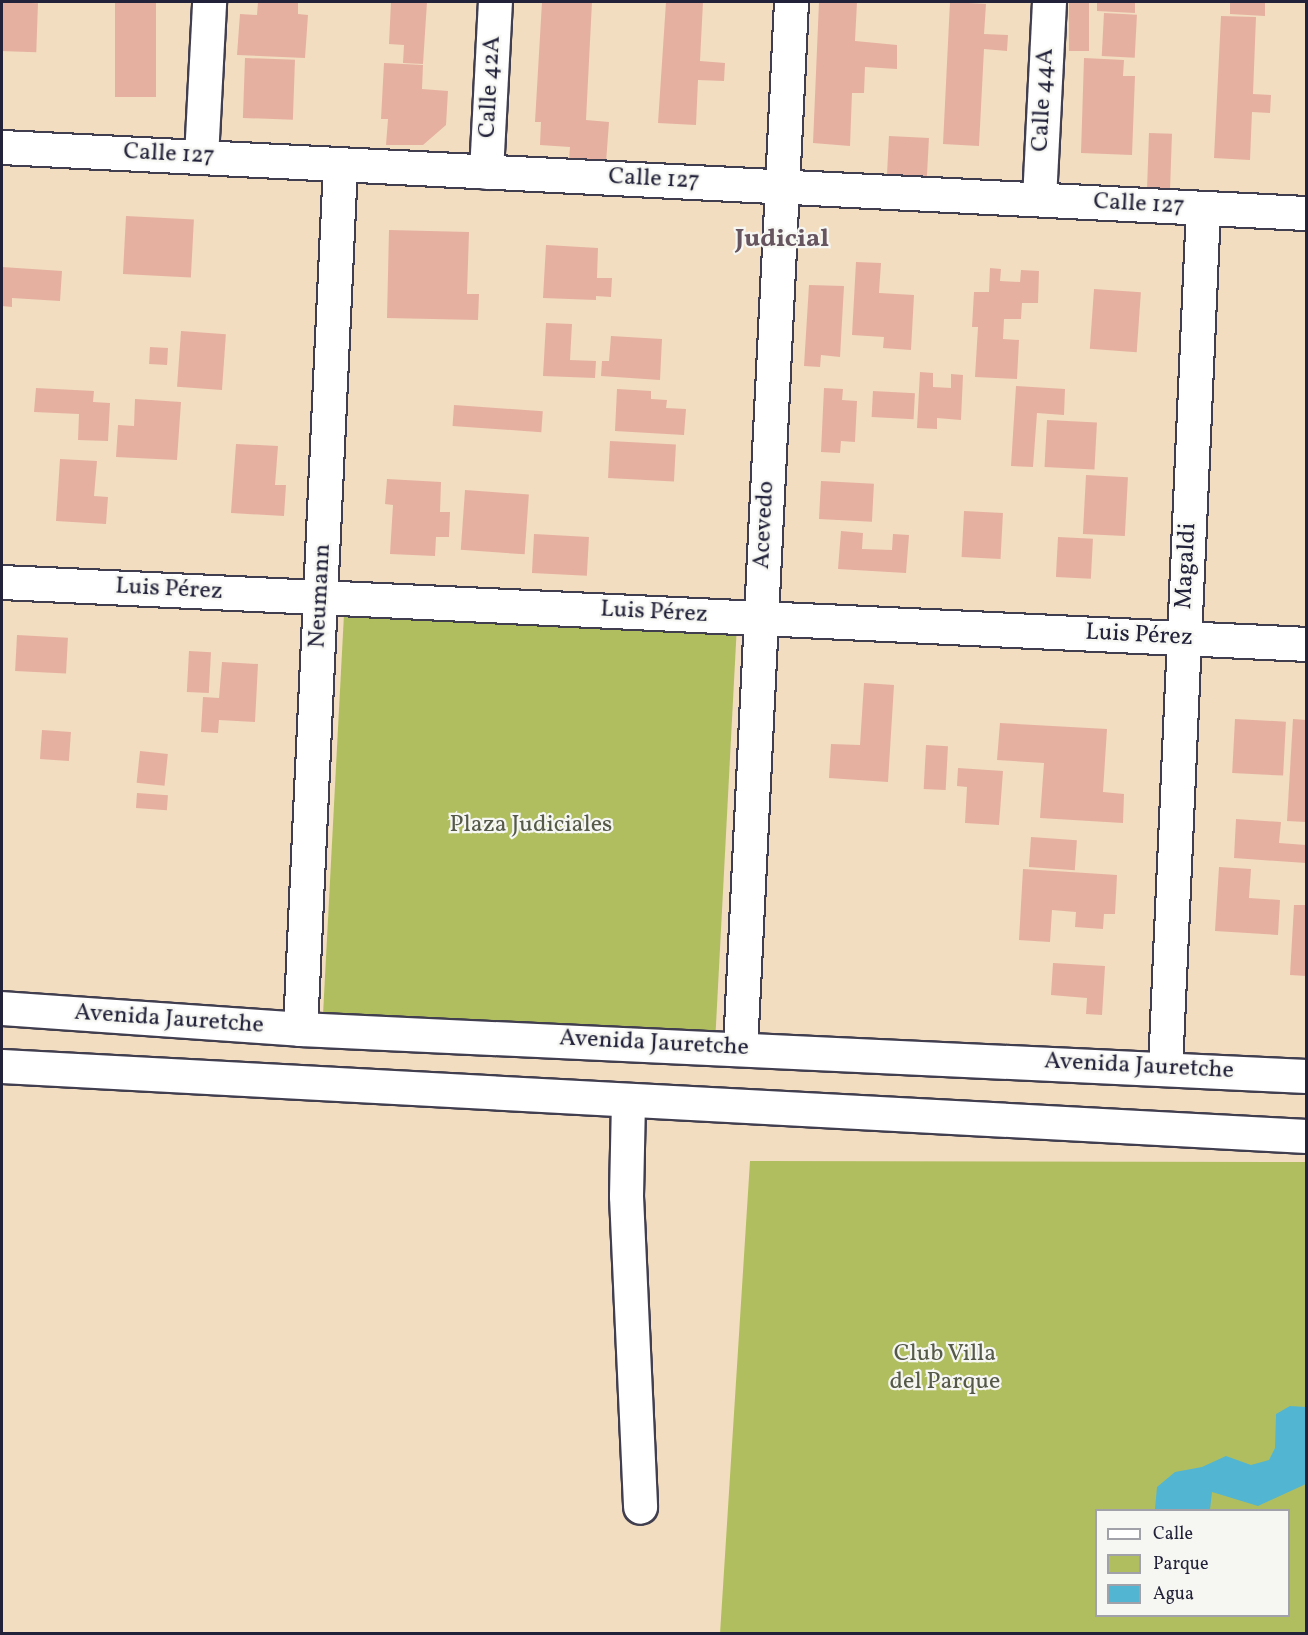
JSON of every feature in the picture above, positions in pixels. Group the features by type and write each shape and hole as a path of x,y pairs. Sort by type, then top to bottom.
{"street":[{"path":"201,157 209,2"},
{"name":"Calle 42A","path":"486,172 495,2"},
{"name":"Acevedo","path":"740,1048 791,2"},
{"name":"Calle 44A","path":"1039,200 1049,2"},
{"name":"Calle 127","path":"2,147 1306,213"},
{"name":"Neumann","path":"300,1029 340,164"},
{"name":"Magaldi","path":"1165,1068 1203,208"},
{"name":"Luis Pérez","path":"2,582 1306,644"},
{"name":"Avenida Jauretche","path":"2,1008 300,1029 1306,1076"},
{"path":"2,1066 1306,1136"},
{"path":"628,1100 626,1196 640,1507"}],"green space":[{"name":"Plaza Judiciales","path":"344,614 736,635 715,1039 323,1018"},
{"name":"Club Villa del Parque","path":"750,1161 1306,1162 1306,1633 720,1634"}],"water":[{"path":"1290,1406 1306,1407 1306,1484 1258,1506 1212,1492 1210,1509 1155,1509 1157,1487 1175,1472 1202,1467 1226,1456 1251,1465 1269,1460 1275,1448 1276,1414"}],"building":[{"path":"2,2 38,3 36,52 2,51"},
{"path":"115,2 156,2 156,97 115,97"},
{"path":"258,2 298,2 298,14 308,15 305,58 237,55 240,14 257,15"},
{"path":"391,2 427,2 423,64 403,63 404,45 389,44"},
{"path":"542,2 592,2 586,120 609,122 606,163 569,161 570,147 540,145 541,122 535,122"},
{"path":"666,2 703,2 700,61 725,63 724,81 698,80 696,125 658,123"},
{"path":"819,2 857,2 855,41 897,45 897,69 865,67 864,93 852,93 850,146 813,143"},
{"path":"950,2 986,4 984,34 1008,35 1007,51 984,49 979,146 943,144"},
{"path":"1069,2 1089,2 1089,51 1069,51"},
{"path":"1097,2 1135,2 1135,13 1097,11"},
{"path":"1230,2 1265,2 1265,16 1230,14"},
{"path":"1104,13 1137,15 1135,58 1102,56"},
{"path":"1221,16 1256,17 1253,94 1271,95 1270,113 1252,112 1250,160 1214,158"},
{"path":"245,58 295,60 293,120 243,118"},
{"path":"1084,58 1124,60 1123,76 1135,76 1132,155 1081,153"},
{"path":"384,63 423,65 422,89 448,91 446,125 423,145 386,145 388,119 381,119"},
{"path":"1149,133 1172,134 1170,195 1147,194"},
{"path":"889,136 929,138 927,178 887,176"},
{"path":"126,216 194,220 191,277 123,274"},
{"path":"389,230 469,232 467,294 479,294 478,320 387,318"},
{"path":"546,245 598,248 597,278 612,278 611,297 596,296 596,300 543,298"},
{"path":"856,262 881,263 879,293 914,295 911,350 883,348 884,337 852,335"},
{"path":"2,267 62,271 60,301 12,298 12,307 2,306"},
{"path":"990,268 1001,269 1000,281 1020,282 1021,270 1039,271 1038,303 1022,303 1021,319 1004,319 1003,339 1019,340 1017,379 975,377 978,327 972,327 974,292 989,292"},
{"path":"809,285 844,286 840,357 821,355 820,367 804,366"},
{"path":"1094,289 1141,292 1137,352 1090,349"},
{"path":"546,323 572,324 570,360 596,361 595,378 543,376"},
{"path":"181,331 226,334 222,390 177,387"},
{"path":"611,336 662,339 660,380 601,376 602,361 609,361"},
{"path":"150,347 168,348 167,365 149,364"},
{"path":"920,372 933,373 933,387 951,388 951,374 963,375 961,420 937,418 937,429 917,428"},
{"path":"1016,386 1065,389 1064,415 1037,413 1033,467 1011,466"},
{"path":"36,388 94,391 93,402 110,403 108,441 78,440 79,414 34,412"},
{"path":"824,388 843,389 842,400 857,401 855,442 841,441 840,453 821,452"},
{"path":"617,389 651,391 651,399 667,400 666,408 686,409 684,435 615,431"},
{"path":"873,391 915,393 914,419 872,417"},
{"path":"135,399 181,402 177,460 116,457 118,425 134,426"},
{"path":"454,405 543,411 541,432 453,426"},
{"path":"1047,420 1097,423 1094,470 1045,467"},
{"path":"610,441 676,444 674,481 608,478"},
{"path":"236,444 278,446 275,485 286,485 284,516 231,513"},
{"path":"60,459 97,461 94,496 108,497 106,524 56,521"},
{"path":"1086,475 1128,477 1125,536 1083,534"},
{"path":"387,479 441,482 440,512 450,512 449,537 436,537 435,556 390,554 393,505 385,504"},
{"path":"821,481 874,484 872,522 819,519"},
{"path":"465,490 529,494 525,554 461,550"},
{"path":"964,511 1003,513 1001,559 962,557"},
{"path":"841,531 863,533 862,549 892,550 893,534 909,535 906,573 838,569"},
{"path":"534,534 589,537 587,576 532,573"},
{"path":"1058,537 1093,539 1091,579 1056,577"},
{"path":"17,635 68,638 66,674 15,671"},
{"path":"189,651 211,652 209,693 187,692"},
{"path":"222,662 258,664 255,722 219,720 218,733 201,732 203,697 219,698"},
{"path":"864,683 894,685 888,782 829,778 831,744 860,745"},
{"path":"1235,719 1286,722 1283,776 1232,773"},
{"path":"1293,719 1306,720 1306,822 1287,821"},
{"path":"1000,723 1107,729 1103,792 1124,794 1123,823 1040,818 1044,763 997,760"},
{"path":"42,730 71,732 69,761 40,759"},
{"path":"926,745 948,746 946,790 924,789"},
{"path":"140,751 168,754 165,786 137,783"},
{"path":"958,768 1003,771 999,825 965,823 967,787 957,786"},
{"path":"137,793 168,795 167,810 136,808"},
{"path":"1236,819 1281,822 1279,843 1306,845 1306,863 1234,858"},
{"path":"1031,837 1077,840 1075,870 1029,867"},
{"path":"1219,867 1251,869 1249,898 1280,900 1278,935 1215,931"},
{"path":"1023,869 1117,875 1115,914 1104,914 1103,929 1075,927 1076,912 1052,910 1050,942 1019,940"},
{"path":"1294,905 1306,905 1306,976 1290,975"},
{"path":"1053,963 1105,966 1102,1015 1086,1014 1087,998 1051,995"}],"district":[{"name":"Judicial","path":"782,240"}]}
